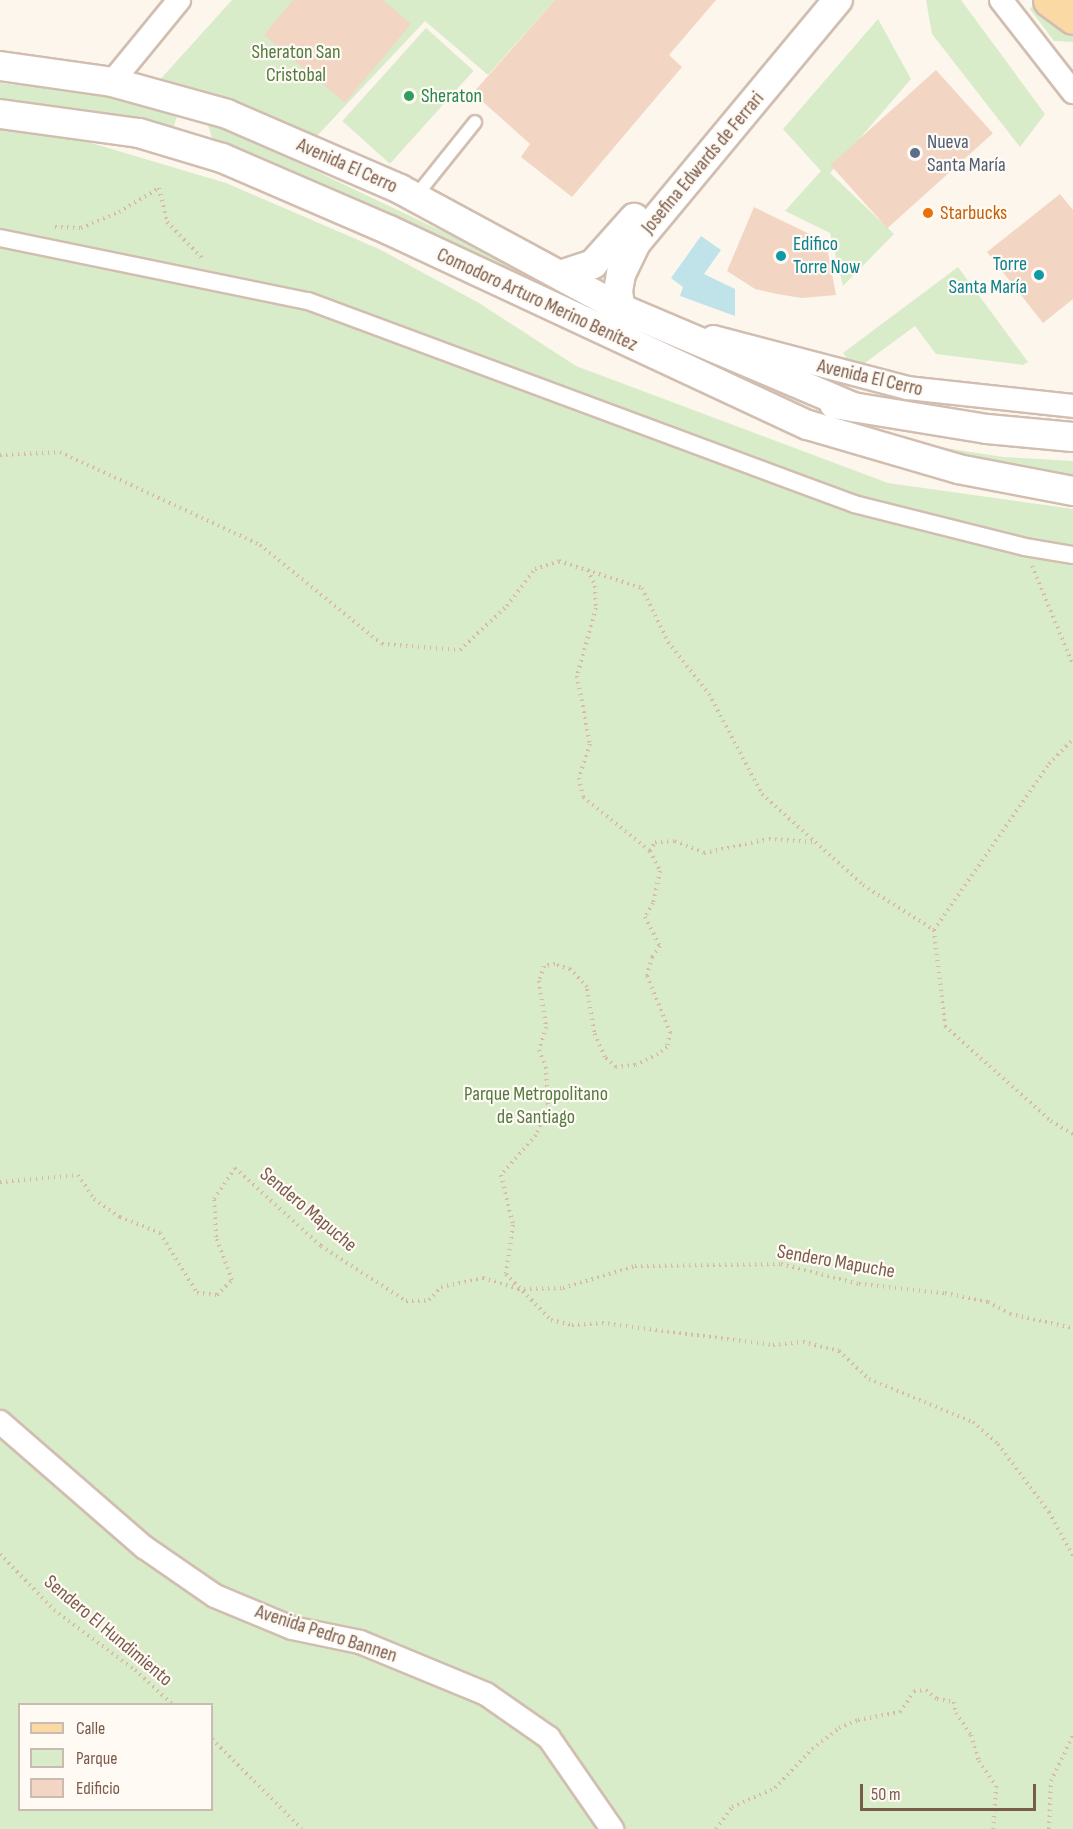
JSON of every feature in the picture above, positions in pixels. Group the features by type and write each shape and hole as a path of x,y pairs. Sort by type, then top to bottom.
{"main road":[{"path":"1050,0 1073,17"}],"street":[{"path":"112,82 179,0"},
{"name":"Josefina Edwards de Ferrari","path":"560,275 593,264 606,251 816,0"},
{"name":"Josefina Edwards de Ferrari","path":"632,344 620,308 621,274 636,243 838,0"},
{"path":"1001,0 1073,92"},
{"name":"Avenida El Cerro","path":"0,66 112,82 227,114 415,197 620,308 854,407"},
{"name":"Comodoro Arturo Merino Benítez","path":"0,114 129,131 173,141 222,158 379,226 632,344 845,439 958,469 1073,491"},
{"path":"0,238 308,301 855,504 1025,547 1073,555"},
{"name":"Avenida El Cerro","path":"671,330 719,338 908,388 1073,406"},
{"name":"Avenida El Cerro","path":"689,370 794,398 987,429 1073,437"},
{"name":"Avenida Pedro Bannen","path":"0,1422 144,1547 215,1596 292,1628 360,1642 486,1694 549,1738 612,1829"}],"lane":[{"path":"415,197 475,122"}],"path":[{"path":"47,226 81,228 119,212 159,188 167,222 208,262"},
{"path":"0,455 60,452 260,545 382,644 460,650 507,606 535,569 559,561 642,588 668,642 709,694 762,794 863,885 934,930"},
{"path":"1025,547 1073,665"},
{"path":"588,570 595,586 596,608 577,676 590,744 579,778 583,797 650,851 660,870 653,903 645,917 660,946 652,957 647,976 670,1032 668,1047 635,1065 616,1067 605,1057 594,1032 587,987 570,969 555,964 544,966 539,981 546,1027 539,1050 546,1067 548,1109 536,1135 501,1175 513,1225 506,1274 518,1289 551,1320 572,1325 602,1323 773,1345 803,1342 839,1351 869,1379 973,1422 998,1444 1048,1512 1073,1556"},
{"path":"1073,739 1048,764 934,930 945,1026 1051,1121 1073,1134"},
{"path":"650,851 655,842 675,841 704,853 769,839 815,842"},
{"name":"Sendero Mapuche","path":"0,1182 78,1175 94,1198 120,1217 160,1233 197,1293 217,1294 232,1280 216,1237 214,1199 236,1168 321,1246 406,1301 429,1300 441,1287 483,1278 518,1289 563,1288 635,1266 781,1264 859,1284 945,1293 988,1302 1010,1314 1073,1328"},
{"name":"Sendero El Hundimiento","path":"0,1554 54,1610 135,1670 171,1703"},
{"path":"716,1829 732,1807 775,1788 812,1749 839,1728 858,1720 900,1712 914,1690 926,1690 937,1699 954,1702 956,1713 971,1735 979,1761 996,1786 993,1829"},
{"path":"1049,1829 1051,1781 1073,1736"},
{"path":"213,1740 302,1829"}],"green space":[{"name":"Sheraton San Cristobal","path":"232,0 555,0 488,75 425,21 314,139 157,83"},
{"path":"926,0 961,0 1045,114 1020,147 932,34"},
{"path":"1033,6 1073,27 1073,42 1054,41 1030,9"},
{"path":"878,19 911,79 830,173 894,234 843,286 830,233 785,211 821,171 783,129"},
{"name":"Sheraton","path":"426,28 474,71 390,164 342,121"},
{"path":"0,83 108,95 179,110 172,132 0,107"},
{"path":"206,119 610,311 607,318 212,138"},
{"name":"Parque Metropolitano de Santiago","path":"0,129 88,142 226,183 379,249 479,303 576,366 888,483 1073,509 1073,1829 0,1829"},
{"path":"958,267 1028,362 1023,365 936,354 915,326 862,365 852,365 843,353"},
{"path":"894,440 1003,457 1073,461 1073,478 1004,467"}],"water":[{"path":"701,236 721,250 704,274 735,289 735,316 680,296 683,287 671,278"}],"building":[{"path":"293,0 383,0 411,24 345,103 264,35"},
{"path":"555,0 716,0 669,55 682,67 572,197 521,157 530,144 473,93"},
{"name":"Nueva Santa María","path":"936,70 993,133 887,228 830,165"},
{"name":"Torre Santa María","path":"1060,194 1073,210 1073,299 1043,323 987,252"},
{"name":"Edifico Torre Now","path":"754,207 826,242 836,295 802,298 777,294 755,289 727,271"}],"place":[{"name":"Sheraton","path":"409,96"},
{"name":"Nueva Santa María","path":"915,153"},
{"name":"Starbucks","path":"928,213"},
{"name":"Edifico Torre Now","path":"781,256"},
{"name":"Torre Santa María","path":"1039,275"}]}
